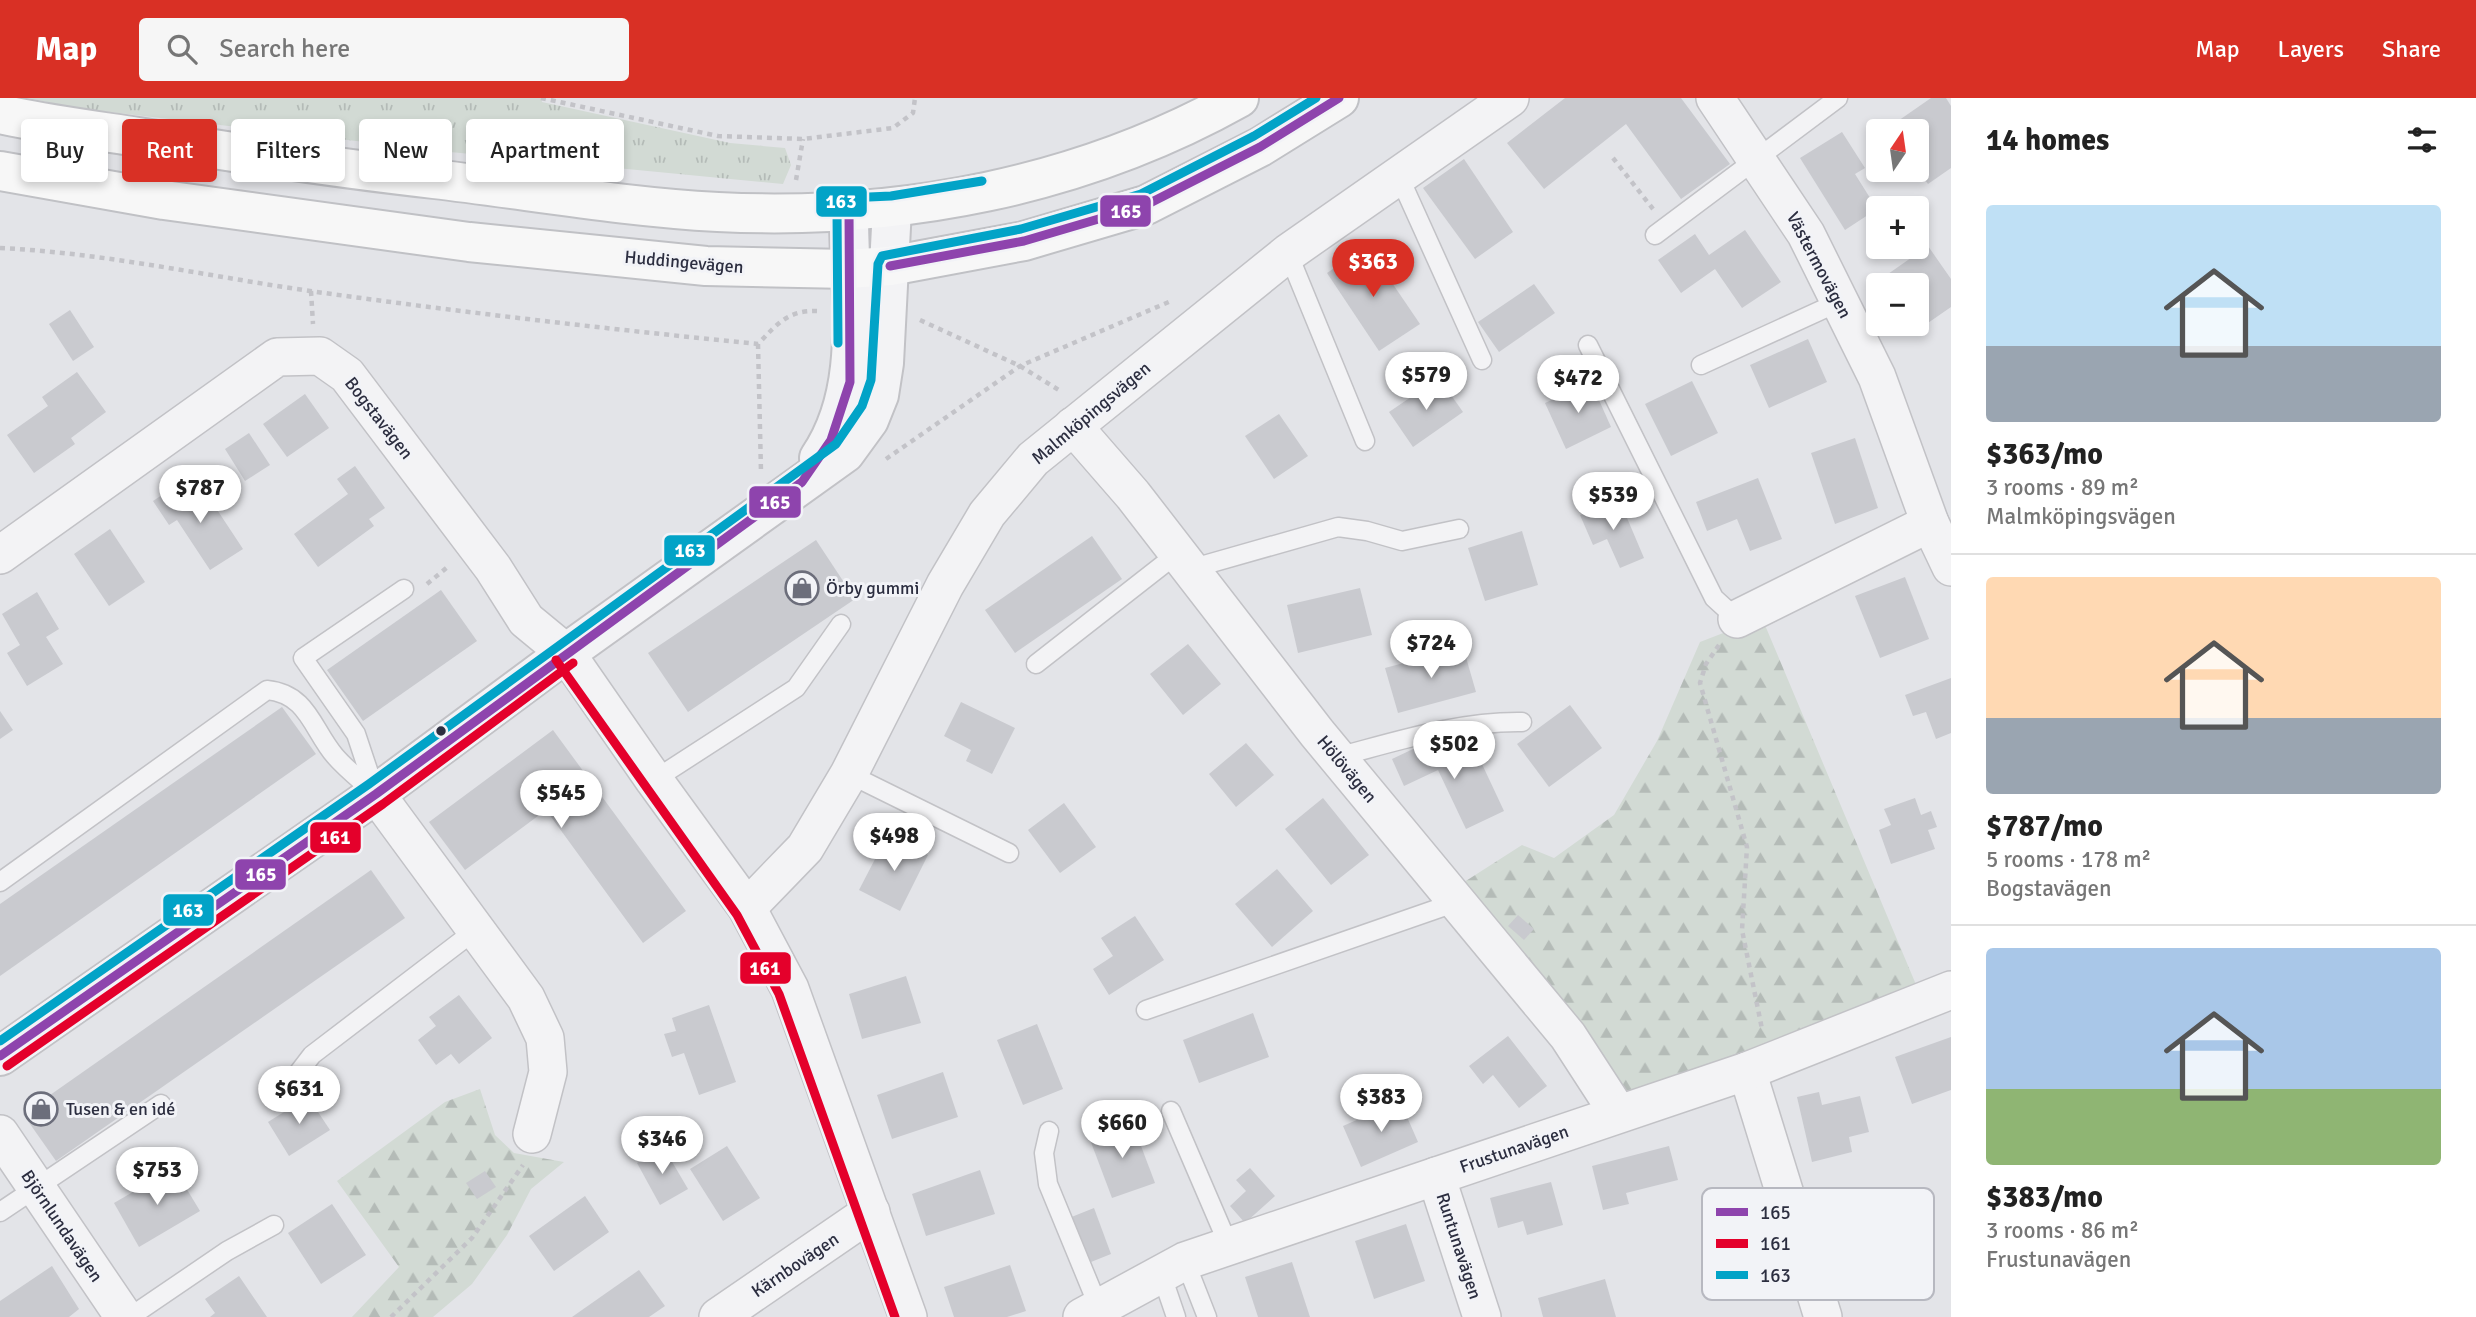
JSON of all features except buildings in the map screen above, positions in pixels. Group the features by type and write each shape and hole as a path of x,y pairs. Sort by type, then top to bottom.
{"main road":[{"path":"0,114 307,164 717,212 892,208 996,190 1092,165 1191,125 1239,98"},
{"name":"Huddingevägen","path":"0,171 164,200 469,242 706,265 848,269 890,266 1024,241 1146,205 1260,147 1339,98"}],"street":[{"name":"Malmköpingsvägen","path":"747,908 805,848 849,774 945,585 987,514 1033,459 1288,253 1510,98"},
{"name":"Västermovägen","path":"1715,98 1805,234 1877,377 1930,523 1951,568"},
{"path":"869,314 890,266 892,208"},
{"path":"0,1056 376,794 566,653 845,453 869,420 879,395 869,314 848,269 849,210"},
{"name":"Bogstavägen","path":"0,555 277,357 304,354 320,356 347,375 475,545 526,620 566,653 653,780 747,908 790,989 908,1317"},
{"name":"Hölövägen","path":"1082,418 1184,561 1337,757 1568,1036 1618,1112"},
{"path":"1737,619 1930,523"},
{"path":"376,794 526,998 545,1038 548,1072 532,1134"},
{"name":"Frustunavägen","path":"1090,1312 1173,1267 1229,1246 1618,1112 1747,1071 1951,990"},
{"path":"1747,1071 1783,1188"},
{"name":"Björnlundavägen","path":"0,1134 124,1317"},
{"name":"Runtunavägen","path":"1436,1176 1482,1317"},
{"name":"Kärnbovägen","path":"718,1317 871,1212"},
{"path":"1818,1300 1823,1317"}],"lane":[{"path":"1661,231 1838,98"},
{"path":"1398,174 1482,360"},
{"path":"1288,253 1365,441"},
{"path":"1701,365 1839,302"},
{"path":"1588,345 1714,598 1737,619"},
{"path":"1036,664 1184,561 1338,527 1367,531 1402,541 1459,529"},
{"path":"376,794 356,734 303,658 404,589"},
{"path":"653,780 796,688 841,624"},
{"path":"0,882 267,690 284,691 298,701 335,757 376,794"},
{"path":"1337,757 1442,730 1487,722 1522,722"},
{"path":"849,774 1009,853"},
{"path":"1146,1010 1457,902"},
{"path":"289,1084 312,1055 477,929"},
{"path":"0,1212 160,1104"},
{"path":"1171,1111 1229,1246"},
{"path":"1049,1132 1044,1153 1048,1184 1090,1312"},
{"path":"130,1317 227,1251 274,1225"},
{"path":"1173,1267 1176,1317"},
{"path":"1173,1267 1207,1317"}],"path":[{"path":"541,98 718,136 803,139 894,128 913,113 915,98"},
{"path":"1613,158 1661,231"},
{"path":"0,248 53,251 311,291 583,327 758,344"},
{"path":"761,474 758,344 775,325 799,310 917,318 1020,366 1082,418"},
{"path":"404,589 422,588 475,545"},
{"path":"1737,619 1706,664 1700,683 1747,848 1742,930 1764,1036 1747,1071"},
{"path":"391,1317 472,1238 522,1170 532,1134"}],"green space":[{"path":"28,98 541,98 542,102 620,119 466,119 466,154 452,152 452,119 359,119 359,141 345,140 345,119 231,119 231,126 217,125 217,119 170,119 76,108"},
{"path":"624,120 730,143 785,148 791,165 783,184 624,169"},
{"path":"1762,618 1917,987 1774,1058 1626,1092 1458,886 1522,845 1554,858 1614,815 1657,741 1700,642"},
{"path":"480,1089 495,1135 514,1153 564,1162 531,1189 507,1235 472,1284 433,1317 352,1317 399,1267 337,1181 445,1102"}],"transit line":[{"name":"163","path":"0,1041 369,784 836,444 862,406 871,380 878,264 882,256 1021,229 1141,194 1254,136 1316,98"},
{"name":"165","path":"890,266 1024,241 1146,205 1260,147 1339,98"},
{"name":"163","path":"838,343 837,210 840,202 847,198 891,196 982,181"},
{"name":"165","path":"0,1056 376,794 802,482 831,440 850,382 849,210"},
{"name":"161","path":"556,660 737,915 779,994 895,1317"},
{"name":"161","path":"7,1066 383,804 573,663"}],"place":[{"name":"Örby gummi","path":"802,588"},
{"name":"Tusen & en idé","path":"41,1109"}]}
